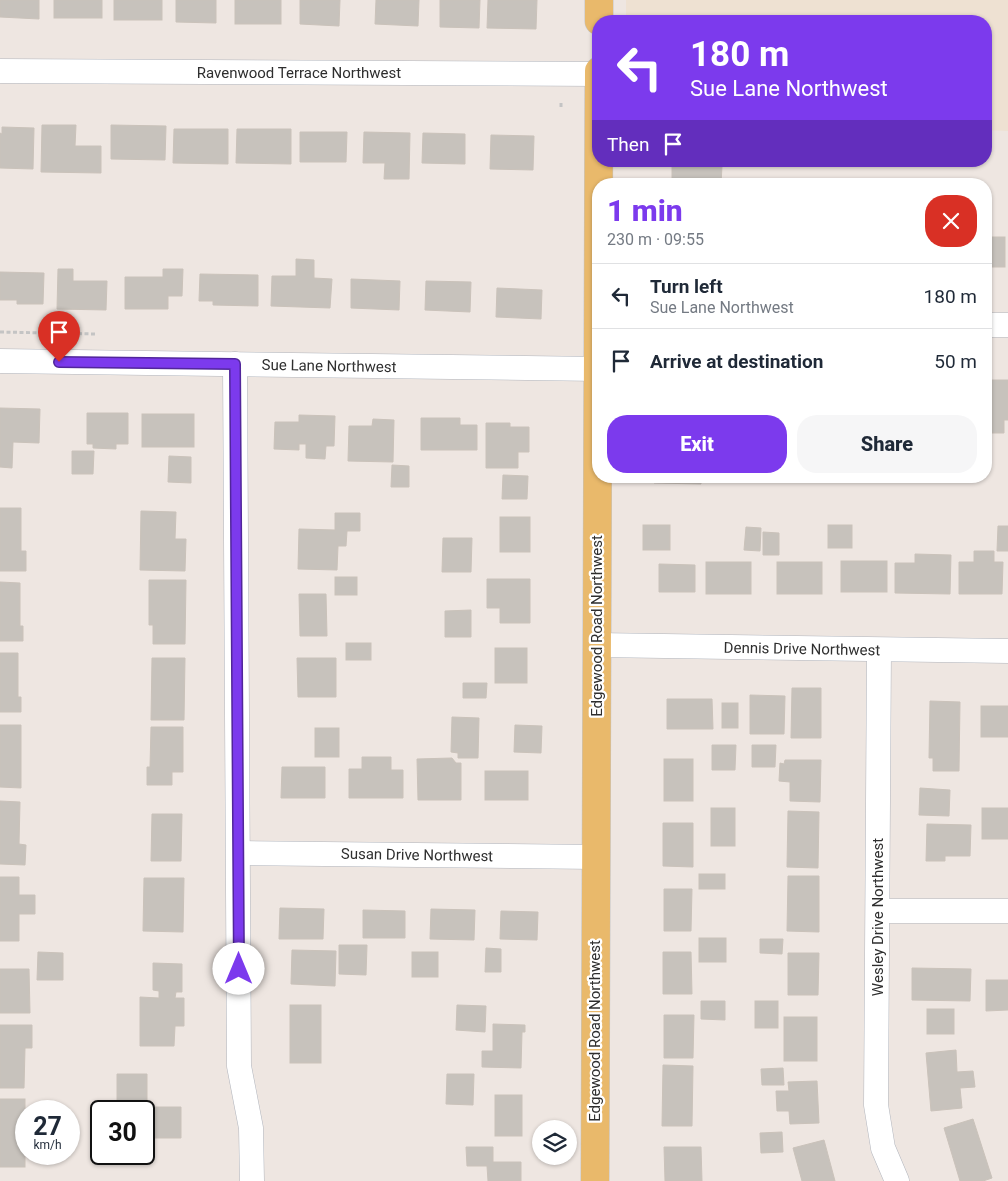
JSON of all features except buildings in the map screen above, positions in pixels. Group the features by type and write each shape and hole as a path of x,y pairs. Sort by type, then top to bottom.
{"main road":[{"path":"599,0 599,15"},
{"name":"Edgewood Road Northwest","path":"595,1181 597,483"}],"street":[{"name":"Ravenwood Terrace Northwest","path":"0,71 592,73"},
{"path":"992,325 1008,325"},
{"name":"Sue Lane Northwest","path":"0,361 592,369"},
{"path":"235,364 240,1066 251,1128 252,1181"},
{"name":"Dennis Drive Northwest","path":"596,645 1008,651"},
{"name":"Wesley Drive Northwest","path":"879,650 876,1105 883,1148 897,1181"},
{"name":"Susan Drive Northwest","path":"239,852 596,857"},
{"path":"878,911 1008,911"}],"path":[{"path":"561,102 561,107"},
{"path":"0,332 96,334"}],"shaded area":[{"path":"626,0 1008,0 1008,131 992,130 992,15 626,15"}],"route":[{"path":"59,362 235,364 239,969"}]}
